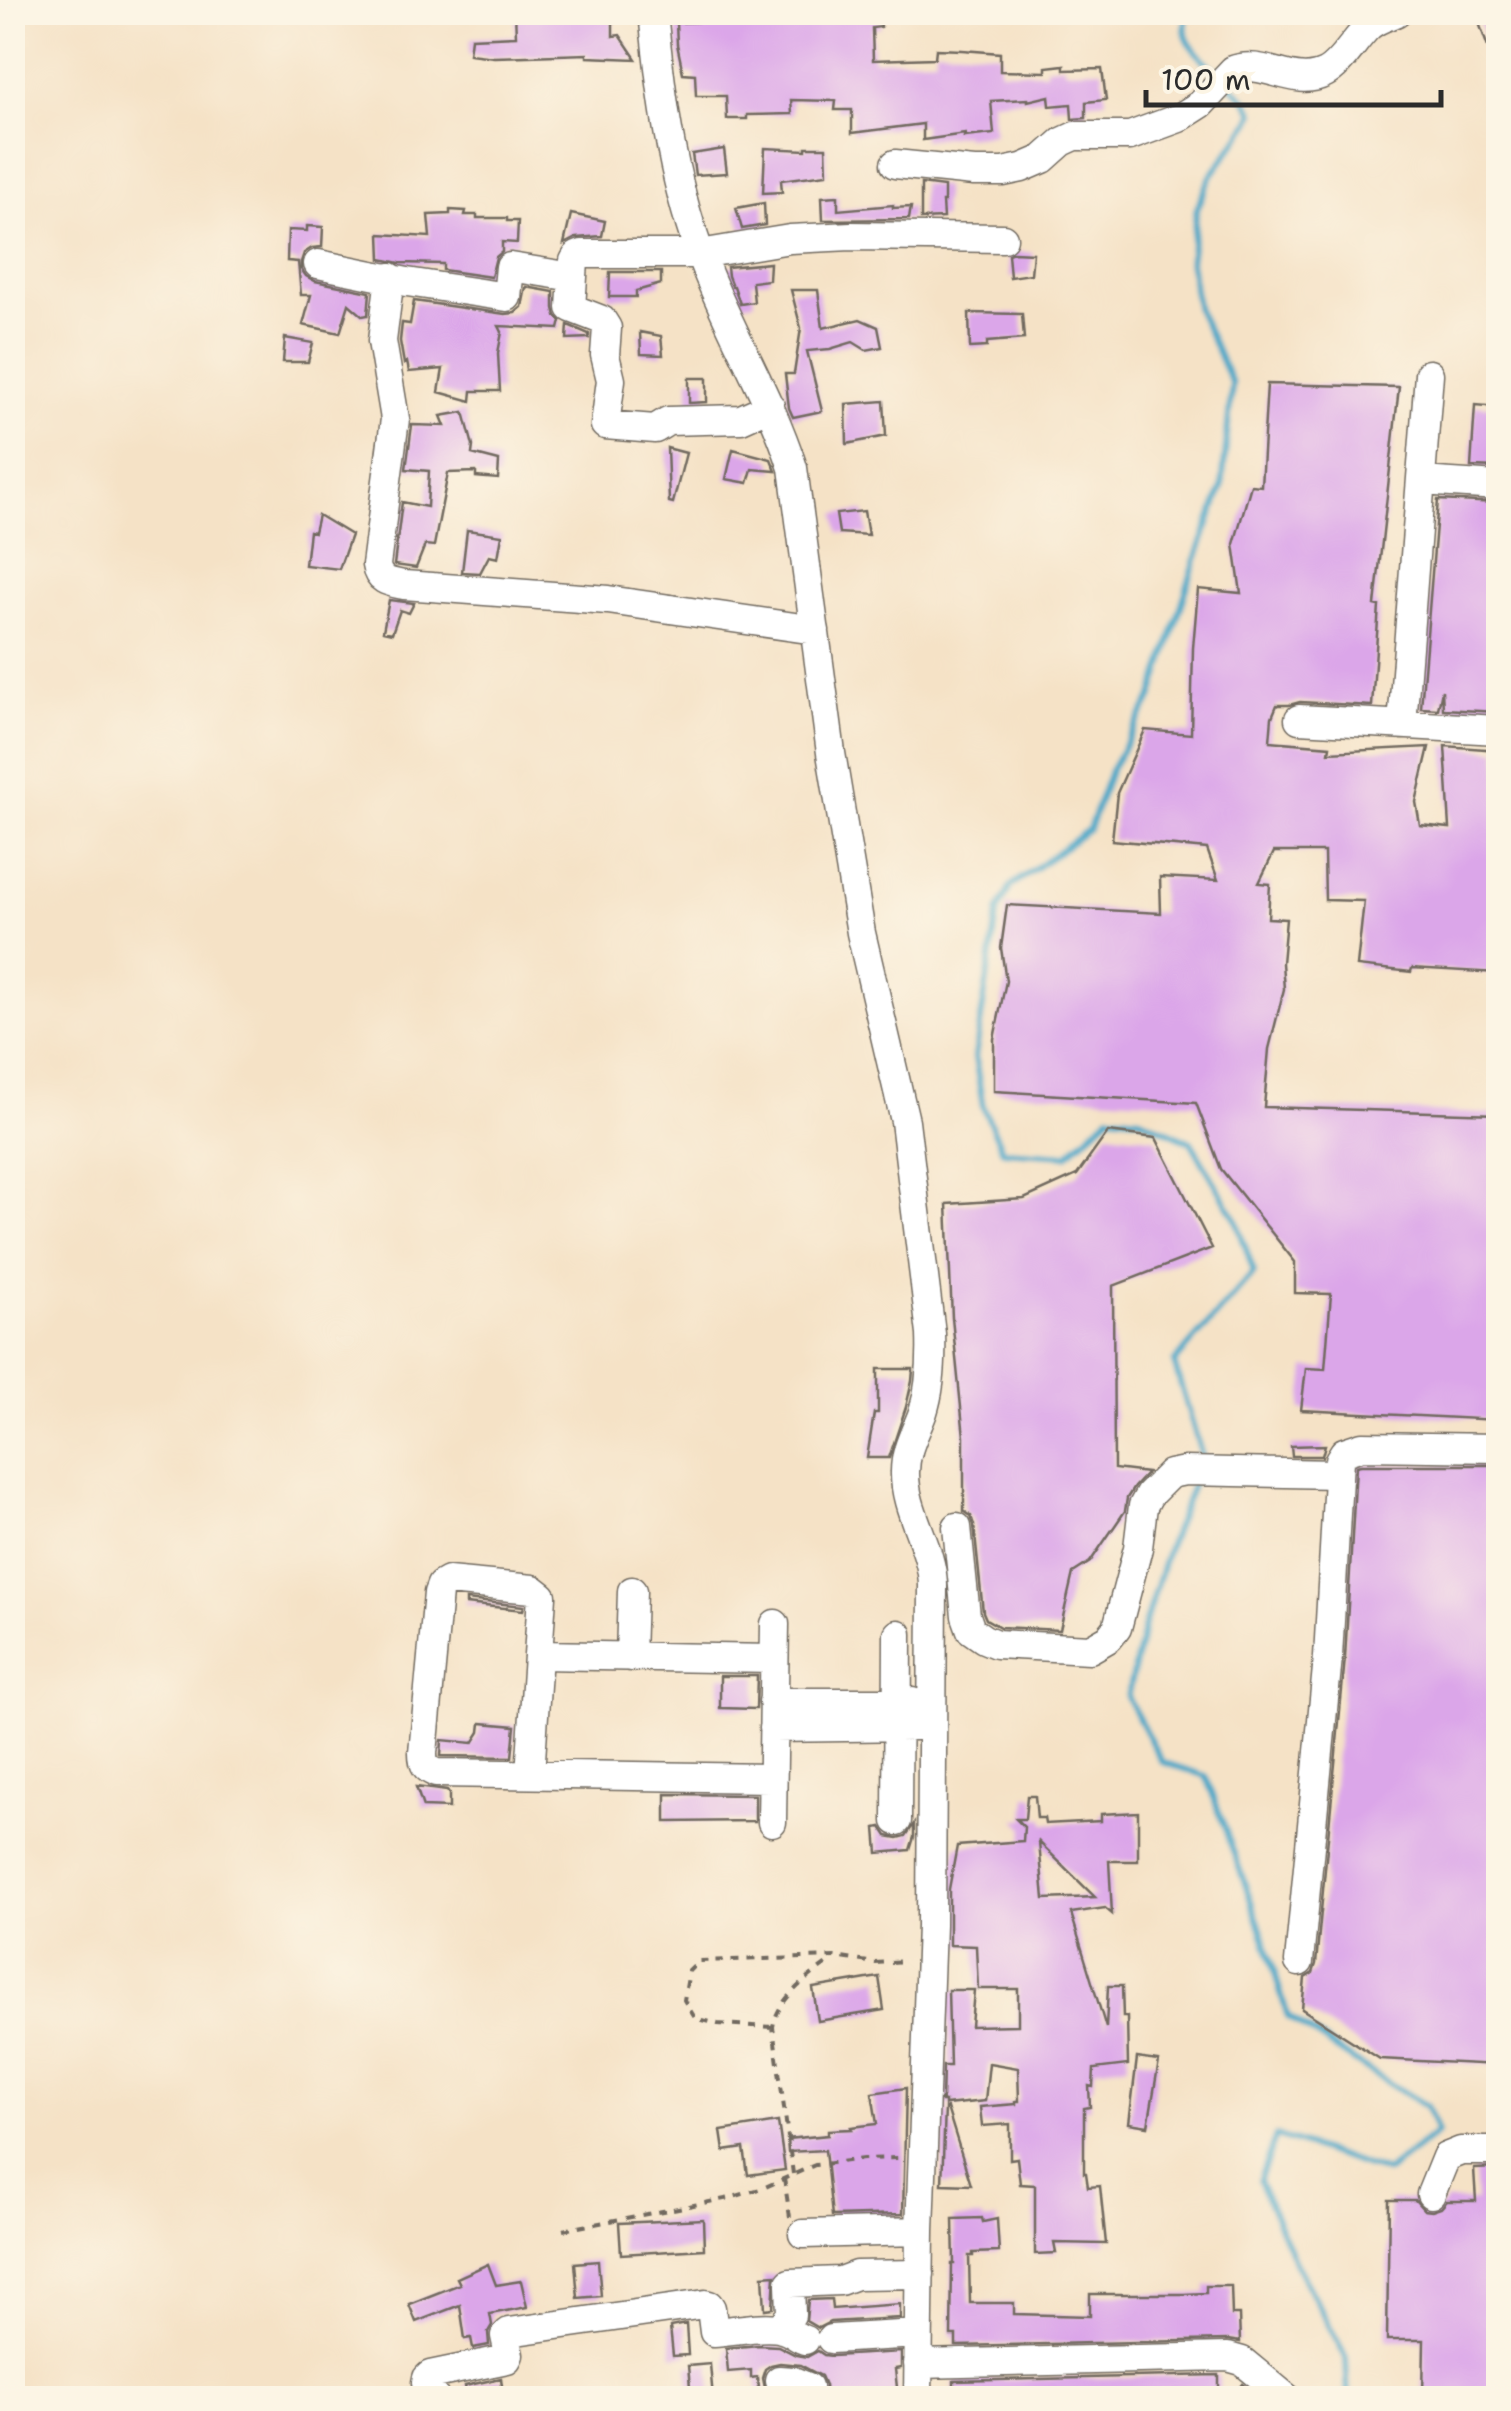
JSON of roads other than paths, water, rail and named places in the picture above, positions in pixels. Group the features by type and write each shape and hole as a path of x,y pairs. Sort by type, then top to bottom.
{"street":[{"path":"653,12 667,131 680,193 700,254 781,429 793,468 831,753 860,933 905,1121 931,1334 928,1388 904,1472 932,1569 930,1960 918,2398"},
{"path":"895,164 1003,172 1043,159 1075,136 1130,136 1179,118 1200,104 1226,77 1254,66 1296,78 1323,74 1374,22 1398,12"},
{"path":"770,406 741,419 668,421 655,429 606,425 611,380 605,355 607,328 602,320 570,308 577,256 700,254 836,237 1003,238"},
{"path":"318,264 507,298 510,267 573,276"},
{"path":"390,277 382,342 394,419 376,565 382,580 404,585 608,600 815,630"},
{"path":"1402,725 1429,374"},
{"path":"1421,481 1498,486"},
{"path":"1299,719 1498,730"},
{"path":"1299,1962 1328,1658 1338,1460 1344,1452 1362,1446 1498,1448"},
{"path":"957,1527 962,1593 971,1630 996,1644 1090,1649 1117,1628 1138,1548 1143,1506 1170,1474 1337,1474"},
{"path":"530,1774 543,1602 539,1592 448,1580 438,1593 423,1762 428,1770 436,1773 772,1778"},
{"path":"630,1657 632,1592"},
{"path":"772,1822 775,1624"},
{"path":"898,1634 898,1821"},
{"path":"539,1655 774,1659"},
{"path":"773,1715 932,1714"},
{"path":"1431,2194 1446,2156 1461,2151 1498,2151"},
{"path":"804,2234 920,2230"},
{"path":"805,2335 791,2315 790,2283 840,2282 856,2275 920,2274"},
{"path":"435,2398 426,2378 507,2359 505,2336 509,2332 705,2304 711,2308 715,2344 805,2335 918,2334"},
{"path":"918,2364 1228,2356 1242,2361 1287,2398"},
{"path":"779,2380 808,2387 809,2398"}],"waterway":[{"path":"1189,12 1188,40 1220,74"},
{"path":"1199,1466 1202,1456 1174,1363 1254,1272 1235,1217 1191,1142 1140,1118 1110,1115 1067,1155 1003,1151 983,1107 975,1057 998,911 1011,886 1089,829 1110,771 1153,696 1222,488 1232,384 1197,308 1190,261 1197,207 1211,176 1254,112 1229,83"},
{"path":"1195,1478 1168,1547 1127,1697 1162,1762 1206,1776 1263,1934 1288,2017 1427,2106 1437,2133 1386,2172 1276,2136 1259,2181 1296,2264 1346,2357 1348,2398"}]}
